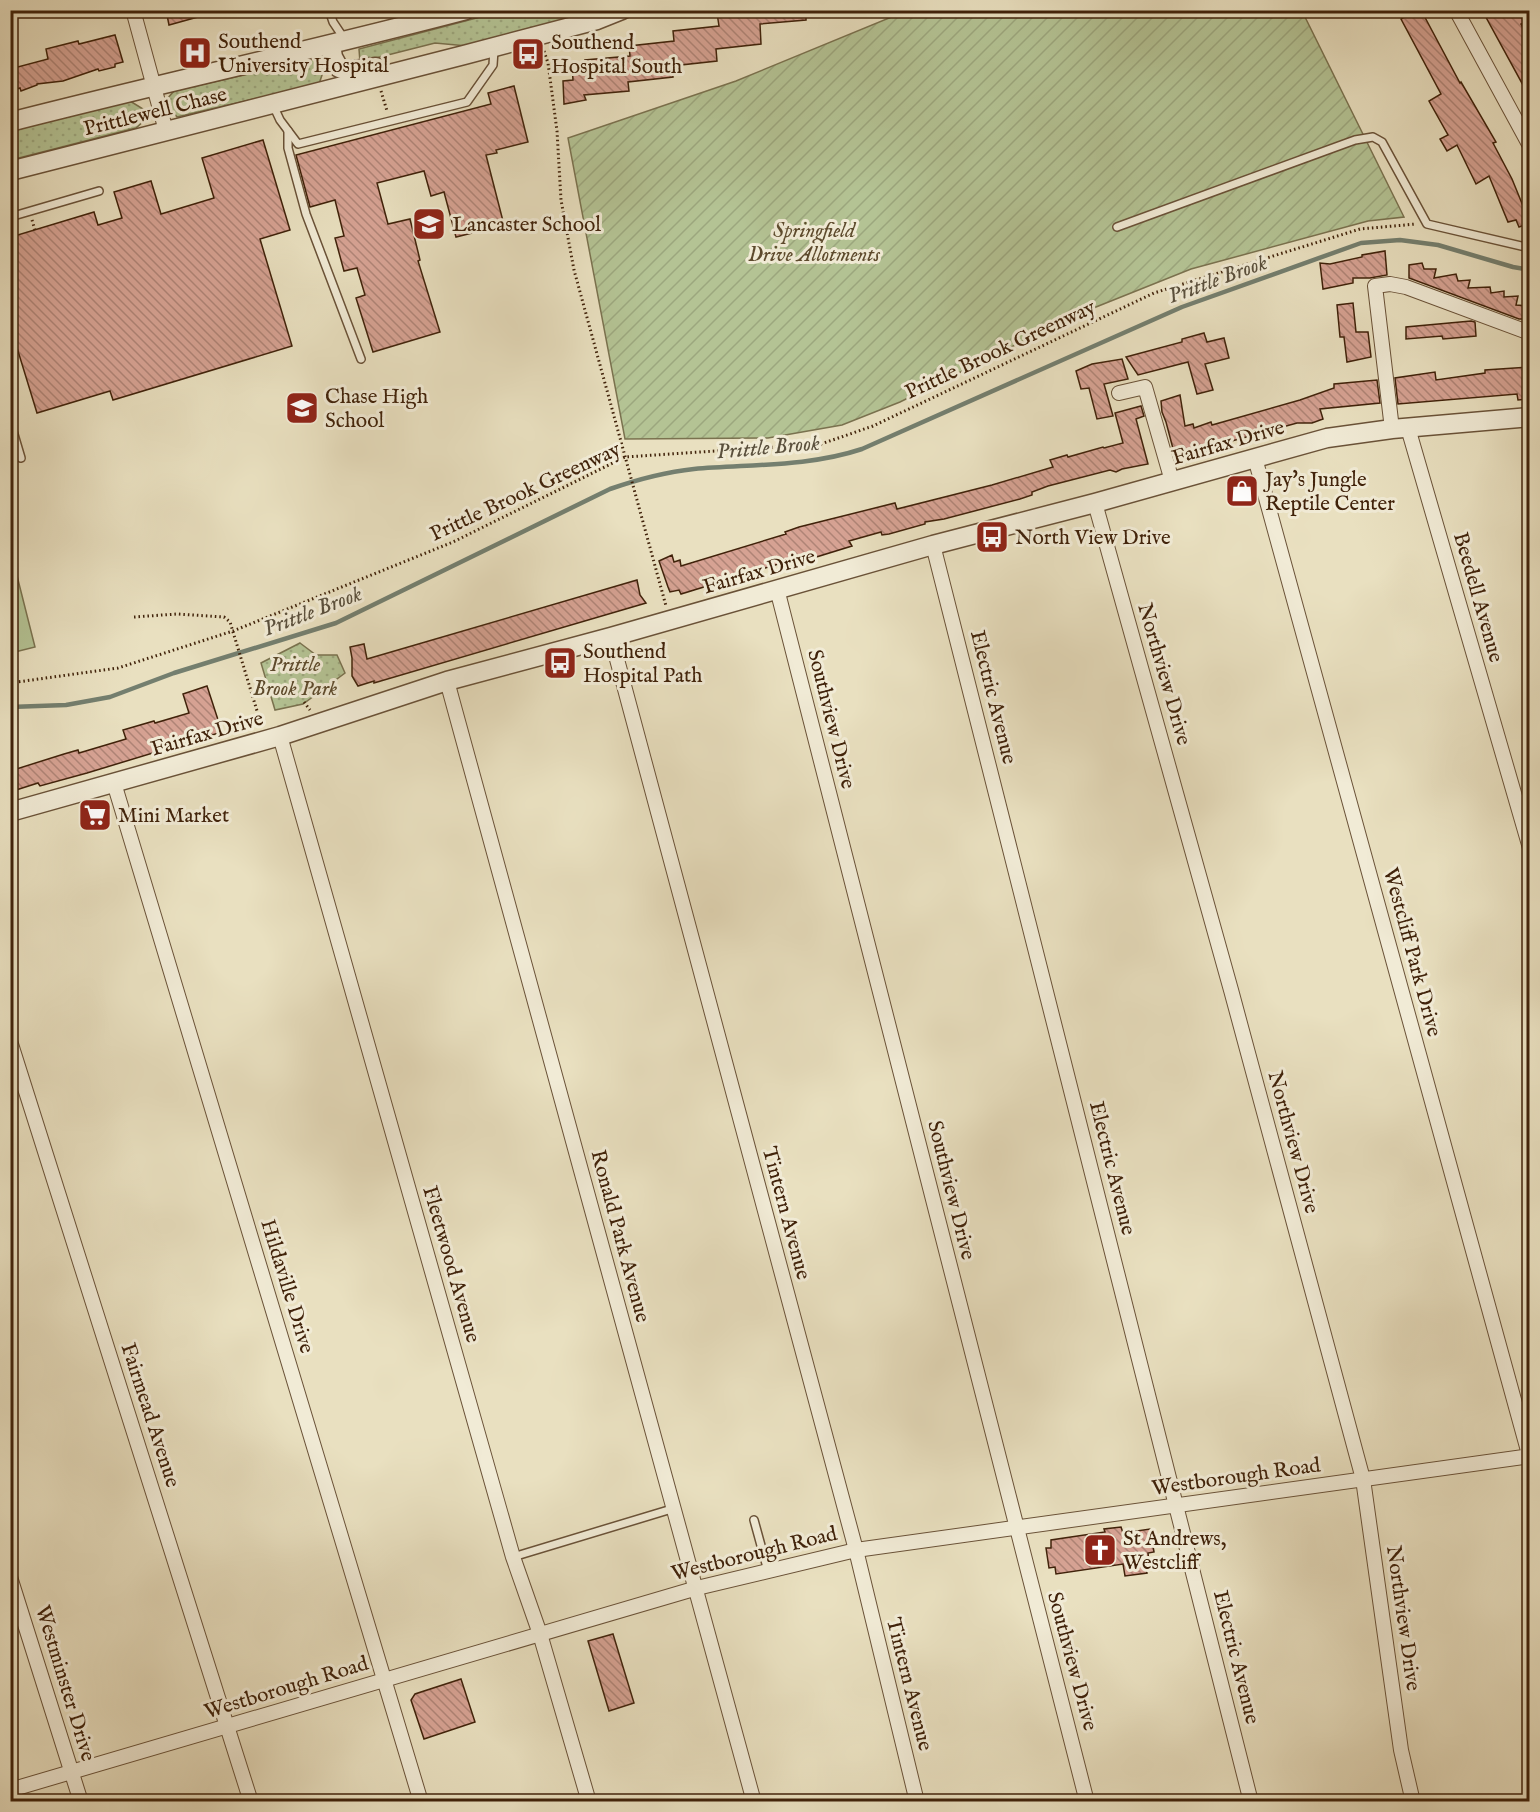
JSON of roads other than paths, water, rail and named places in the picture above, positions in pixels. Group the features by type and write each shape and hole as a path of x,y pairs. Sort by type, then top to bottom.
{"street":[{"path":"133,10 166,131"},
{"name":"Prittlewell Chase","path":"10,122 153,85 338,44 466,10"},
{"name":"Prittlewell Chase","path":"10,171 464,56 597,20 622,10"},
{"path":"1456,10 1530,146"},
{"path":"338,44 333,57 339,68 348,71 418,57 464,56"},
{"path":"318,93 342,80 348,71"},
{"name":"Beedell Avenue","path":"1530,333 1406,287 1390,284 1375,286 1400,428 1530,848"},
{"path":"1119,393 1145,387 1172,482"},
{"name":"Fairfax Drive","path":"10,812 114,783 276,729 308,716 611,637 933,545 1095,503 1327,438 1400,428 1530,417"},
{"name":"Westcliff Park Drive","path":"1255,458 1529,1457"},
{"name":"Northview Drive","path":"1095,503 1364,1479 1401,1750 1413,1802"},
{"name":"Electric Avenue","path":"933,545 1251,1802"},
{"name":"Southview Drive","path":"777,590 1087,1802"},
{"name":"Tintern Avenue","path":"611,637 856,1550 917,1802"},
{"name":"Ronald Park Avenue","path":"447,681 754,1802"},
{"name":"Fleetwood Avenue","path":"276,729 513,1557 540,1634 589,1802"},
{"name":"Hildaville Drive","path":"114,783 421,1802"},
{"name":"Fairmead Avenue","path":"10,1041 251,1802"},
{"name":"Westborough Road","path":"10,1790 697,1588 856,1550 1529,1457"},
{"name":"Westminster Drive","path":"10,1577 81,1802"}],"lane":[{"path":"329,10 338,44"},
{"path":"333,22 338,44"},
{"path":"273,105 280,120 298,144 467,102 494,65 494,47"},
{"path":"288,130 288,148 306,214 361,359"},
{"path":"1117,227 1367,137 1382,142 1427,224 1530,248"},
{"path":"10,216 99,191"},
{"path":"10,420 21,458"},
{"path":"513,1557 675,1509"},
{"path":"753,1520 768,1571"}],"waterway":[{"name":"Prittle Brook","path":"10,707 66,705 110,697 174,673 336,623 610,489 630,482 683,470 800,462 862,449 1182,307 1361,243 1400,240 1438,245 1530,270"}],"place":[{"name":"Southend University Hospital","path":"195,53"},
{"name":"Southend Hospital South","path":"528,54"},
{"name":"Lancaster School","path":"429,224"},
{"name":"Chase High School","path":"302,408"},
{"name":"Jay's Jungle Reptile Center","path":"1242,491"},
{"name":"North View Drive","path":"992,537"},
{"name":"Southend Hospital Path","path":"560,663"},
{"name":"Mini Market","path":"95,815"},
{"name":"St Andrews, Westcliff","path":"1100,1550"}],"park label":[{"name":"Springfield Drive Allotments","path":"814,242"},
{"name":"Prittle Brook Park","path":"295,676"}]}
